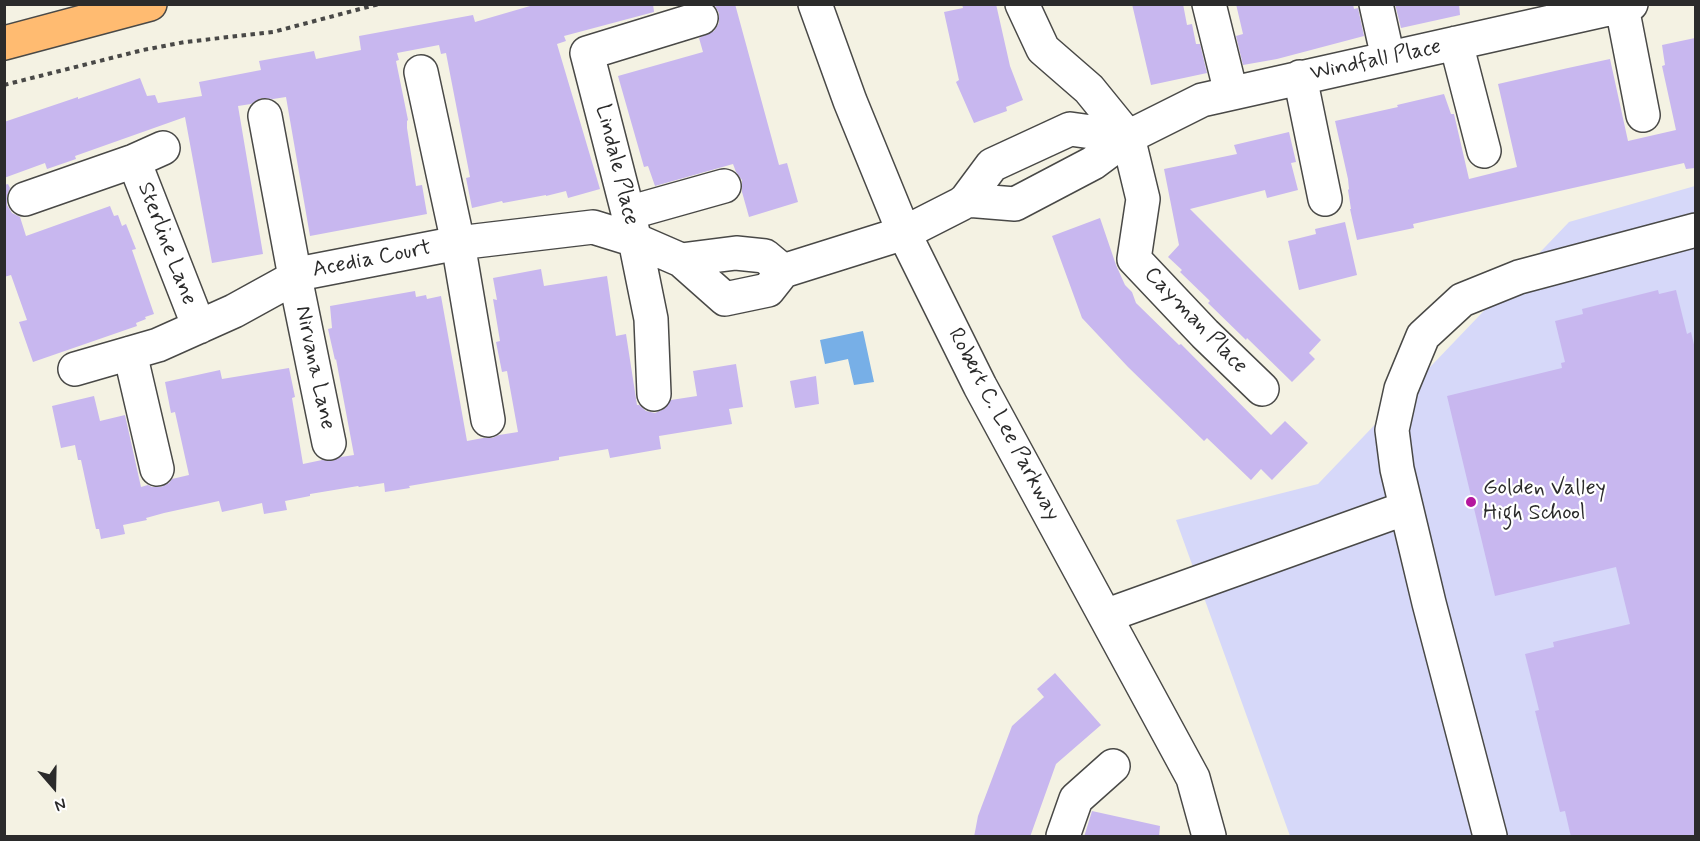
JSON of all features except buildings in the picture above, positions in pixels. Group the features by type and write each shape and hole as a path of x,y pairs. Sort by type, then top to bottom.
{"main road":[{"path":"4,43 150,4"}],"street":[{"name":"Robert C. Lee Parkway","path":"815,4 850,101 904,233 980,386 1193,778 1209,837"},
{"name":"Cayman Place","path":"1022,4 1043,49 1089,89 1128,137 1143,199 1134,259 1204,334 1262,389"},
{"path":"1209,4 1231,93"},
{"path":"1376,4 1388,58"},
{"name":"Windfall Place","path":"966,201 1015,204 1093,164 1128,137 1202,100 1456,43 1544,14 1627,6"},
{"path":"1627,6 1643,115"},
{"name":"Lindale Place","path":"654,394 651,319 632,227 587,53 701,18"},
{"path":"1456,43 1484,151"},
{"path":"422,72 458,243 488,420"},
{"path":"1300,77 1325,199"},
{"name":"Nirvana Lane","path":"265,116 329,443"},
{"path":"966,201 992,165 1070,129 1128,137"},
{"name":"Sterline Lane","path":"25,199 164,148"},
{"name":"Sterline Lane","path":"134,160 199,327"},
{"path":"632,227 724,186"},
{"name":"Acedia Court","path":"75,369 158,345 234,311 303,273 458,243 593,226 632,227 681,260 725,299 768,290 783,271 904,233 966,201"},
{"path":"1490,837 1397,470 1392,430 1401,389 1423,336 1462,300 1519,277 1695,230"},
{"path":"681,260 736,253 765,256 783,271"},
{"path":"130,353 157,469"},
{"path":"1104,616 1406,508"},
{"path":"1063,837 1076,799 1113,766"}],"path":[{"path":"4,86 143,50 185,42 273,32 380,4"}],"shaded area":[{"name":"Golden Valley High School","path":"1695,186 1695,836 1290,836 1176,520 1318,484 1569,222"}],"water":[{"path":"863,331 874,382 854,385 848,359 825,364 820,340"}],"place":[{"name":"Golden Valley High School","path":"1471,502"}]}
